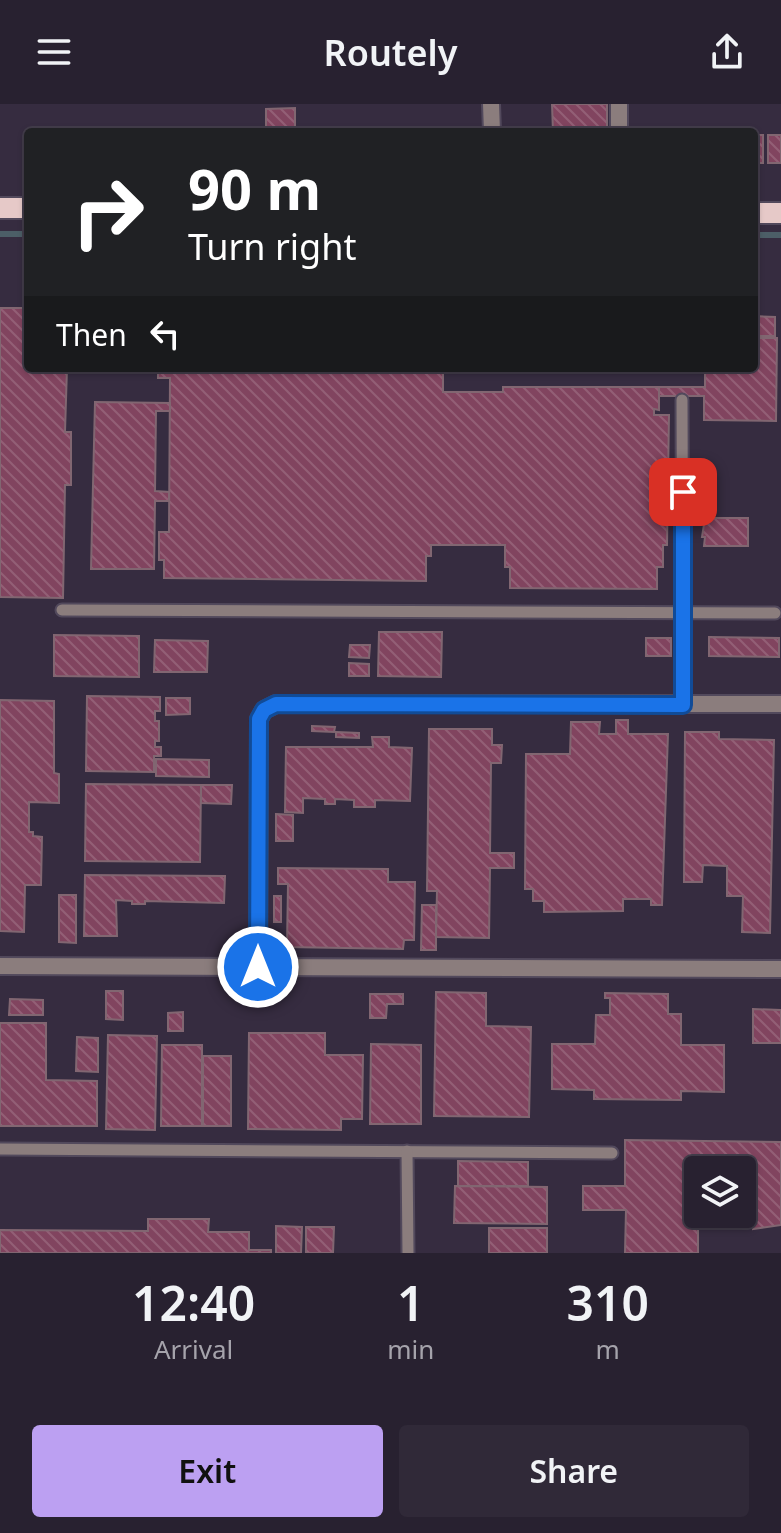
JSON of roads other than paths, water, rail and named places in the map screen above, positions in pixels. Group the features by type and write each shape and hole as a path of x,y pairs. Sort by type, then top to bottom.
{"main road":[{"path":"0,208 24,208"},
{"path":"758,213 781,213"}],"street":[{"path":"491,104 492,128"},
{"path":"619,104 619,128"},
{"path":"258,967 259,719 264,710 276,704 781,704"},
{"path":"0,966 781,969"}],"lane":[{"path":"682,400 683,705"},
{"path":"62,610 775,613"},
{"path":"0,1149 612,1153"},
{"path":"407,1151 408,1253"}],"waterway":[{"path":"0,234 24,234"},
{"path":"758,235 781,235"}]}
